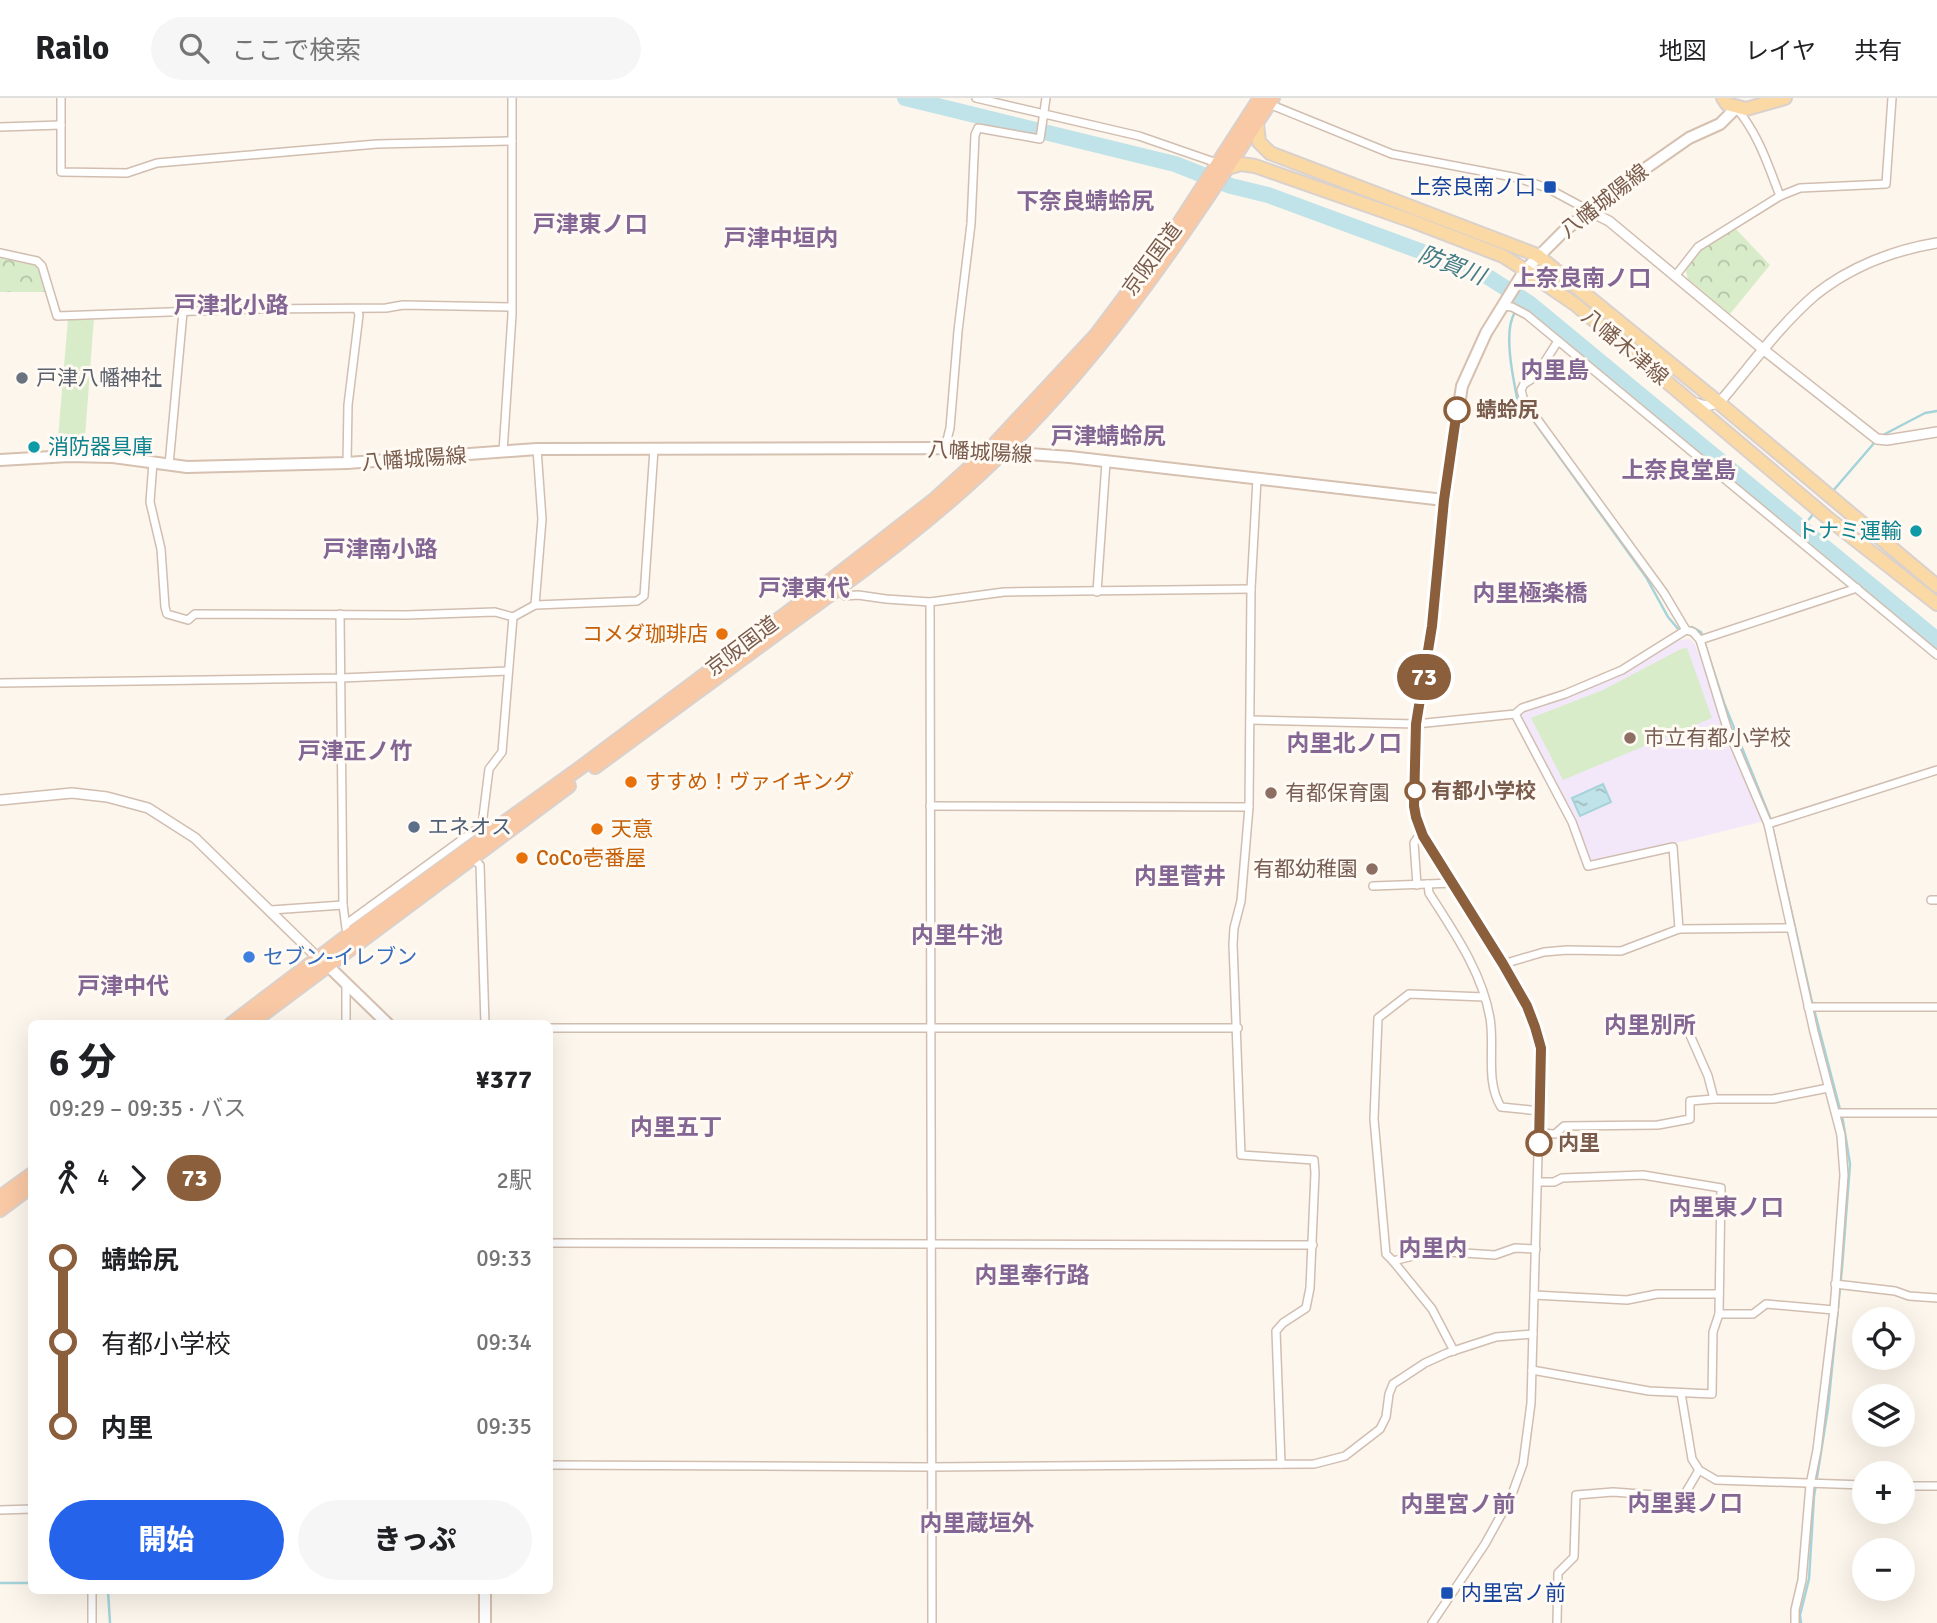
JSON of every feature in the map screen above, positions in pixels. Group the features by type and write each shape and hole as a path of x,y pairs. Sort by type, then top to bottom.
{"highway":[{"name":"京阪国道","path":"1221,167 1257,124 1263,100"},
{"name":"京阪国道","path":"238,1020 471,857 839,589 906,537 1004,451 1074,377 1147,286 1263,100"},
{"name":"京阪国道","path":"255,1020 323,961 346,930 579,768 935,499 989,450 1097,335 1209,187"},
{"path":"0,1197 28,1177"},
{"path":"0,1210 28,1189"}],"main road":[{"path":"1723,98 1727,104 1736,108 1760,107 1785,98"},
{"name":"八幡城陽線","path":"0,460 69,456 113,457 187,467 347,463 537,449 945,448 1004,451 1444,500 1462,386 1486,333 1522,275 1537,255 1626,182 1689,138 1720,124 1736,108"},
{"name":"八幡木津線","path":"1257,124 1259,142 1270,153 1537,255 1937,586"},
{"name":"八幡木津線","path":"1221,167 1241,164 1255,166 1503,256 1522,275 1576,305 1829,519 1937,604"},
{"path":"323,961 384,1020"},
{"path":"485,1594 485,1623"}],"street":[{"path":"61,98 61,172 127,173 157,163 377,144 513,141"},
{"path":"503,452 511,307 512,98"},
{"path":"976,98 1139,135 1221,167"},
{"path":"945,448 950,428 971,223 975,135 978,128 1040,139 1046,98"},
{"path":"1676,275 1698,247 1780,196 1800,188 1886,184 1892,98"},
{"path":"1263,100 1392,154 1518,178 1547,188 1609,221 1877,439 1937,432"},
{"path":"1736,108 1762,149 1780,196"},
{"path":"0,127 61,125"},
{"path":"1687,400 1705,406 1719,403 1816,295 1845,276 1888,255 1937,243"},
{"path":"0,253 28,258 42,265 57,316 357,309 403,305 511,307"},
{"path":"1502,306 1512,307 1527,315 1937,655"},
{"path":"347,463 348,405 359,315 357,309"},
{"path":"169,464 183,312"},
{"path":"1558,341 1535,377 1524,384 1521,390 1524,401 1664,593 1686,631"},
{"path":"535,605 542,519 537,449"},
{"path":"153,462 150,502 161,549 167,614 188,620 195,614 495,612 513,617 535,605 637,601 643,596 654,449"},
{"path":"1097,592 1106,462"},
{"path":"1257,479 1251,589 1249,807 1241,901 1234,928 1241,1155 1314,1160 1313,1245 1306,1308 1276,1331 1281,1464"},
{"path":"1433,1623 1485,1544 1511,1497 1523,1464 1530,1427 1541,1048 1527,1006 1423,836 1414,806 1416,724 1432,626 1444,500"},
{"path":"1700,640 1857,588"},
{"path":"839,589 845,596 930,602 1004,592 1251,589"},
{"path":"930,602 932,1623"},
{"path":"340,614 343,905 346,930"},
{"path":"346,930 482,825 489,769 502,752 513,617"},
{"path":"1250,720 1416,724 1516,714 1522,708 1565,694 1622,670 1686,631 1693,632 1700,640 1727,729 1768,824 1808,1007 1837,1113 1844,1175 1834,1310 1817,1451 1810,1485 1795,1623"},
{"path":"0,683 509,671"},
{"path":"1516,714 1572,822 1588,866 1673,847 1679,929"},
{"path":"1768,824 1937,770"},
{"path":"0,800 72,793 107,797 148,808 195,838 323,961"},
{"path":"930,806 1249,807"},
{"path":"1417,885 1414,843 1418,837 1423,836"},
{"path":"471,857 481,865 485,1020"},
{"path":"1373,886 1454,883"},
{"path":"1428,884 1429,893 1465,950 1484,997 1490,1018 1492,1089 1497,1101 1501,1107 1540,1111"},
{"path":"271,910 343,905"},
{"path":"1503,964 1544,952 1621,951 1679,929 1791,928"},
{"path":"346,981 346,1020"},
{"path":"1454,1351 1432,1309 1386,1254 1374,1119 1378,1018 1409,994 1484,997"},
{"path":"1808,1007 1937,1007"},
{"path":"1686,1026 1708,1076 1714,1099"},
{"path":"553,1028 1238,1028"},
{"path":"1539,1133 1555,1134 1564,1126 1658,1125 1690,1119 1690,1101 1773,1099 1828,1088"},
{"path":"1837,1113 1937,1113"},
{"path":"1532,1370 1649,1391 1712,1394 1713,1332 1719,1314 1721,1188 1643,1175 1562,1178 1554,1182 1538,1182"},
{"path":"553,1243 1313,1245"},
{"path":"1393,1261 1433,1251 1494,1255 1515,1248 1536,1249"},
{"path":"1835,1284 1937,1298"},
{"path":"1534,1295 1628,1300 1657,1294 1719,1293"},
{"path":"1719,1314 1753,1314 1766,1304 1834,1310"},
{"path":"553,1465 931,1467 1314,1464 1345,1456 1380,1429 1386,1417 1393,1384 1425,1363 1496,1337 1533,1334"},
{"path":"1681,1393 1692,1460 1699,1470 1716,1480 1852,1485"},
{"path":"1557,1623 1558,1573 1574,1557 1576,1495 1613,1492 1683,1497 1699,1470"},
{"path":"1915,1486 1937,1486"},
{"path":"0,1510 28,1509"},
{"path":"92,1594 92,1623"}],"shaded area":[{"name":"市立有都小学校","path":"1690,639 1695,644 1735,755 1764,821 1596,863 1589,860 1579,830 1522,721 1522,712 1558,700 1679,640"}],"green space":[{"path":"1734,227 1770,265 1730,314 1688,279 1685,269 1700,248"},
{"path":"0,257 33,263 40,272 46,292 0,292"},
{"path":"94,318 84,450 57,450 68,319"},
{"path":"1687,648 1712,718 1563,780 1531,718 1603,690"}],"water":[{"path":"1603,784 1611,802 1580,816 1572,798"}],"waterway":[{"name":"防賀川","path":"905,98 1175,164 1231,186 1268,195 1485,275 1529,303 1937,640"},
{"path":"1523,300 1513,316 1509,337 1517,398 1646,577 1668,617 1679,630"},
{"path":"1883,435 1925,413 1937,411"},
{"path":"1832,492 1875,442"},
{"path":"1802,528 1814,513"},
{"path":"1689,628 1701,632 1724,703 1771,820"},
{"path":"1773,830 1811,998 1843,1121 1850,1164 1828,1408 1814,1496 1809,1579 1800,1615 1801,1623"},
{"path":"0,1583 28,1583"},
{"path":"108,1594 110,1623"}],"bus line":[{"name":"73","path":"1457,410 1444,500 1432,626 1416,724 1414,806 1423,836 1503,964 1527,1006 1535,1027 1541,1048 1539,1143"}],"place":[{"name":"上奈良南ノ口","path":"1550,187"},
{"name":"戸津八幡神社","path":"22,378"},
{"name":"蜻蛉尻","path":"1457,410"},
{"name":"消防器具庫","path":"34,447"},
{"name":"トナミ運輸","path":"1916,531"},
{"name":"コメダ珈琲店","path":"722,634"},
{"name":"市立有都小学校","path":"1630,738"},
{"name":"すすめ！ヴァイキング","path":"631,782"},
{"name":"有都小学校","path":"1415,791"},
{"name":"有都保育園","path":"1271,793"},
{"name":"エネオス","path":"414,827"},
{"name":"天意","path":"597,829"},
{"name":"CoCo壱番屋","path":"522,858"},
{"name":"有都幼稚園","path":"1372,869"},
{"name":"セブン-イレブン","path":"249,957"},
{"name":"内里","path":"1539,1143"},
{"name":"内里宮ノ前","path":"1447,1593"}],"district":[{"name":"下奈良蜻蛉尻","path":"1085,201"},
{"name":"戸津東ノ口","path":"590,224"},
{"name":"戸津中垣内","path":"781,238"},
{"name":"上奈良南ノ口","path":"1582,278"},
{"name":"戸津北小路","path":"231,305"},
{"name":"内里島","path":"1555,370"},
{"name":"戸津蜻蛉尻","path":"1108,436"},
{"name":"上奈良堂島","path":"1679,470"},
{"name":"戸津南小路","path":"380,549"},
{"name":"戸津東代","path":"804,588"},
{"name":"内里極楽橋","path":"1530,593"},
{"name":"内里北ノ口","path":"1344,743"},
{"name":"戸津正ノ竹","path":"355,751"},
{"name":"内里菅井","path":"1180,876"},
{"name":"内里牛池","path":"957,935"},
{"name":"戸津中代","path":"123,986"},
{"name":"内里別所","path":"1650,1025"},
{"name":"内里五丁","path":"676,1127"},
{"name":"内里東ノ口","path":"1726,1207"},
{"name":"内里内","path":"1433,1248"},
{"name":"内里奉行路","path":"1032,1275"},
{"name":"内里巽ノ口","path":"1685,1503"},
{"name":"内里宮ノ前","path":"1458,1504"},
{"name":"内里蔵垣外","path":"977,1523"}]}
